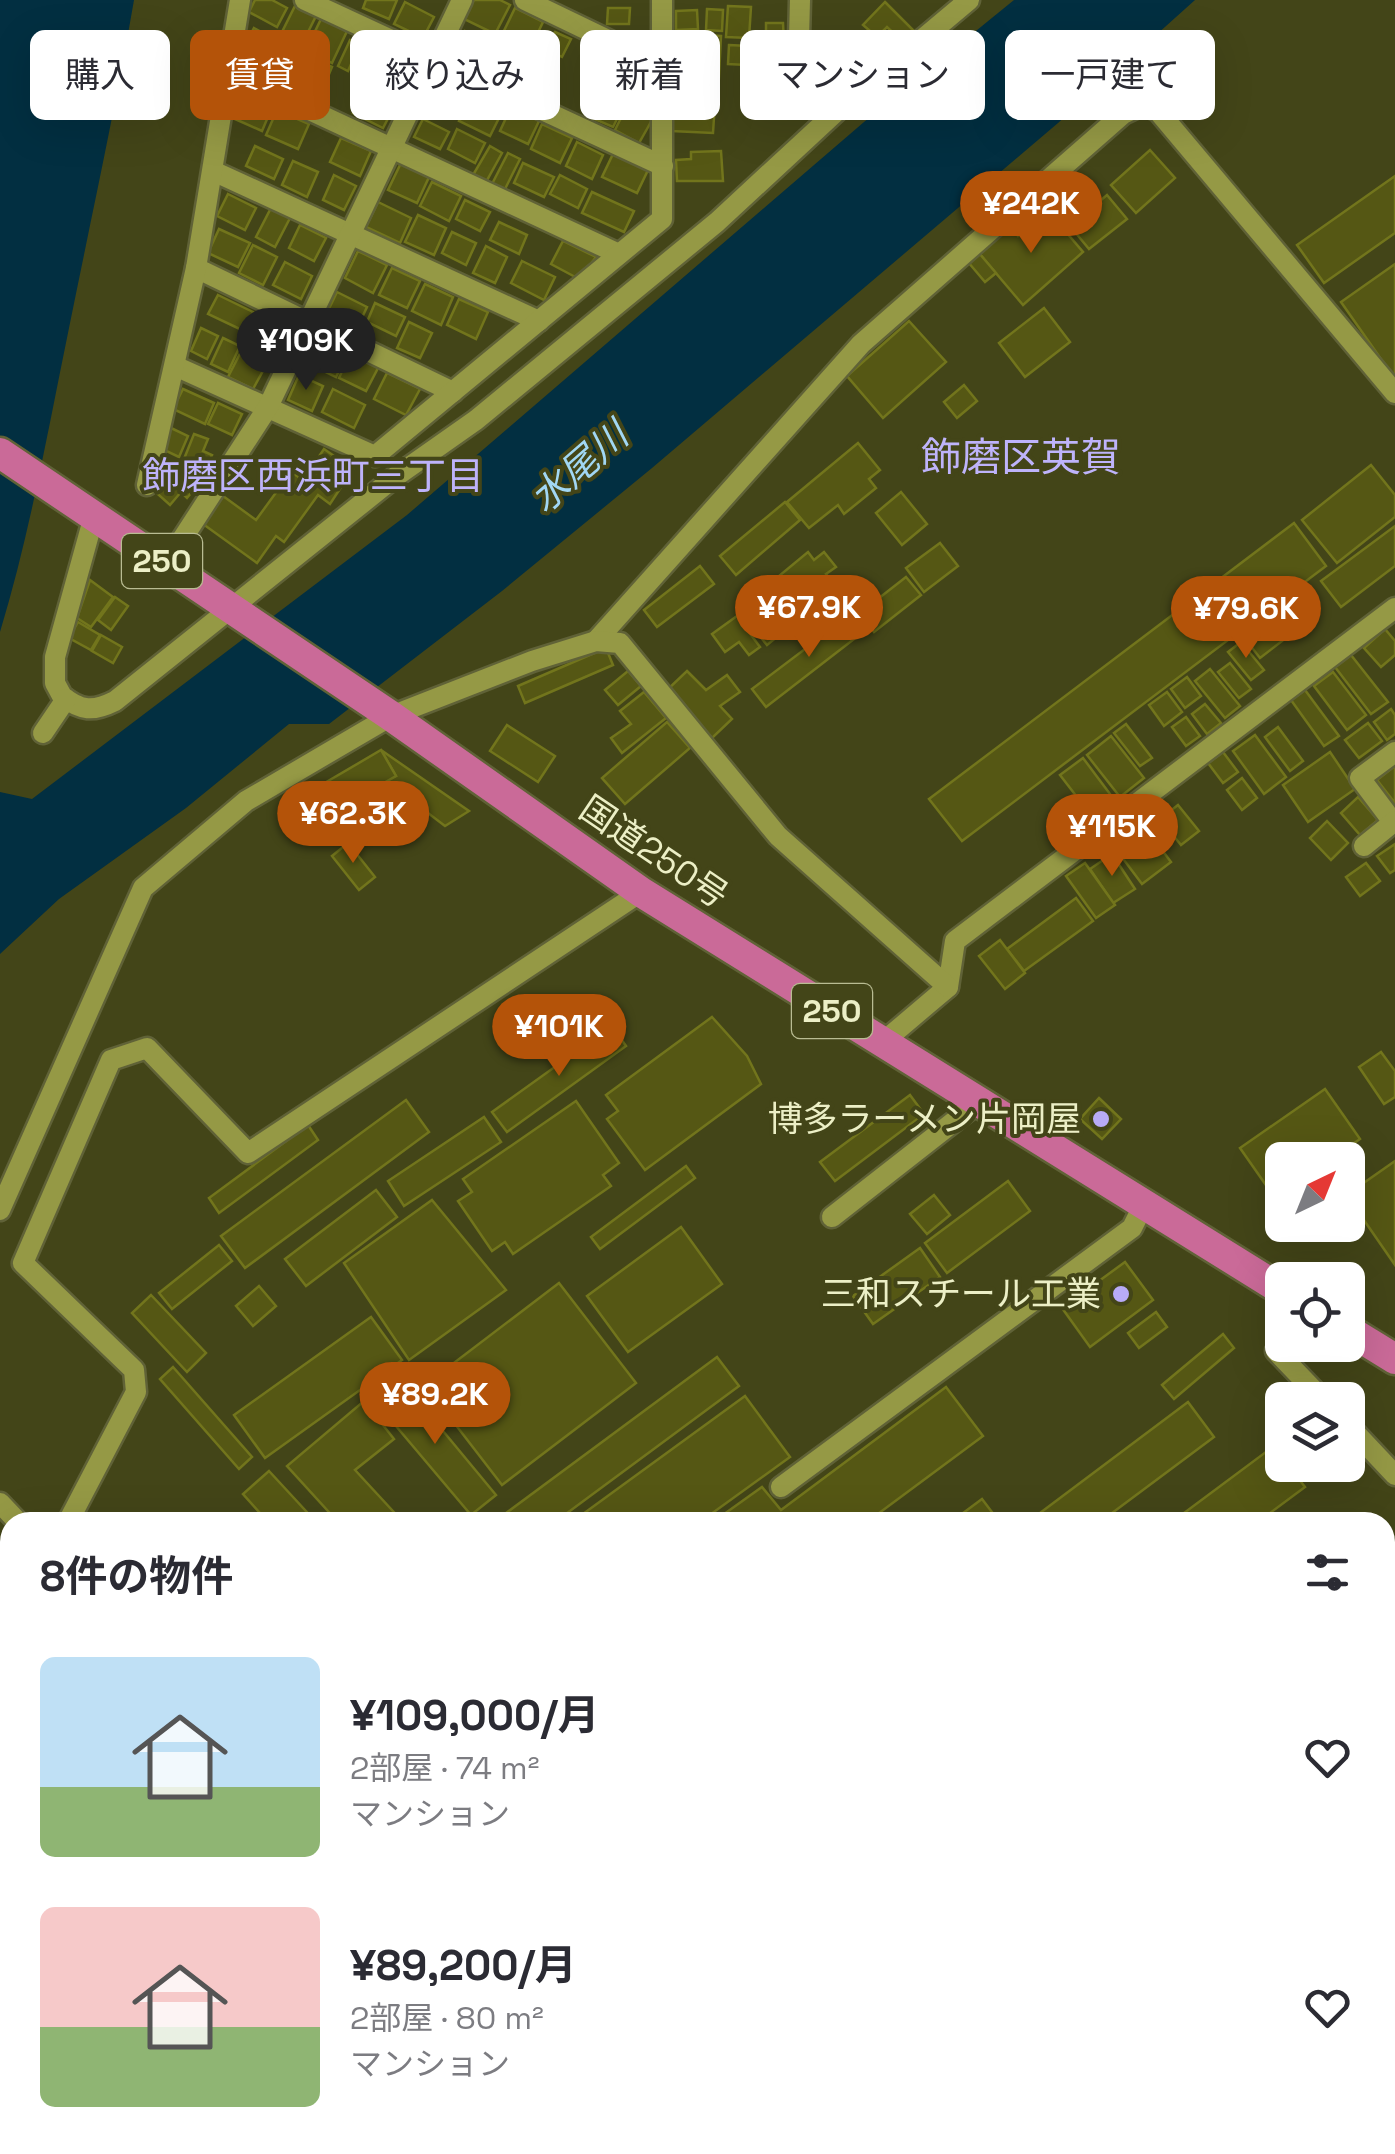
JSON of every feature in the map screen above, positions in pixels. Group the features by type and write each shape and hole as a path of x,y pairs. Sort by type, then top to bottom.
{"highway":[{"name":"国道250号","path":"0,453 391,716 641,892 1265,1279"},
{"path":"1365,1340 1395,1358"}],"street":[{"path":"235,30 240,0"},
{"path":"306,0 372,30"},
{"path":"448,30 462,0"},
{"path":"525,0 587,30"},
{"path":"662,0 662,30"},
{"path":"799,30 800,0"},
{"path":"933,30 969,0"},
{"path":"596,640 861,344 1123,114 1144,104 1158,110 1395,393"},
{"path":"560,118 662,166"},
{"path":"330,119 620,254"},
{"path":"147,485 196,268 221,120"},
{"path":"166,564 268,407 405,120"},
{"path":"175,366 375,456 662,218 662,120"},
{"path":"94,516 55,657 55,683 66,699 86,710 115,701 395,478 476,420 717,222 827,120"},
{"path":"213,170 539,322"},
{"path":"196,268 453,392"},
{"path":"882,1042 948,987 954,940 1395,608"},
{"path":"0,1210 143,888 246,800 391,716 596,640 620,643 778,836 948,987"},
{"path":"43,733 66,699"},
{"path":"1364,846 1394,822 1360,778 1395,752"},
{"path":"73,1512 136,1392 134,1370 23,1263 111,1060 148,1048 248,1153 641,892"},
{"path":"832,1217 980,1102"},
{"path":"781,1487 1132,1228 1144,1204"},
{"path":"1287,1362 1306,1382"},
{"path":"1365,1444 1395,1475"}],"water":[{"path":"0,0 134,0 128,30 30,30 30,120 112,120 38,481 0,632"},
{"name":"水尾川","path":"1014,0 1195,0 1162,30 1005,30 1005,120 1061,120 502,591 329,724 289,724 186,808 59,899 0,954 0,792 32,799 407,515 866,120 985,120 985,30 977,30"}],"building":[{"path":"255,0 272,0 287,8 277,27 249,12"},
{"path":"366,0 397,0 389,19 363,8"},
{"path":"474,0 500,0 510,5 497,30 487,30 464,19"},
{"path":"405,2 434,17 427,30 406,30 394,24"},
{"path":"885,2 913,30 869,30 863,25"},
{"path":"295,6 316,16 309,30 283,30"},
{"path":"728,6 751,7 750,30 740,30 740,38 726,37"},
{"path":"515,8 543,22 539,30 504,30"},
{"path":"608,8 630,8 629,24 607,24"},
{"path":"707,9 723,10 722,31 706,30"},
{"path":"697,10 698,29 676,30 676,11"},
{"path":"322,17 348,29 332,63 330,30 316,30"},
{"path":"766,23 783,23 783,30 766,30"},
{"path":"560,34 571,39 560,56"},
{"path":"350,40 348,71 338,66"},
{"path":"729,45 740,46 740,65 728,64"},
{"path":"237,120 267,120 262,131"},
{"path":"273,120 309,124 298,149 266,135"},
{"path":"367,120 387,120 383,128"},
{"path":"422,120 449,132 440,149 414,137"},
{"path":"460,120 498,120 490,136"},
{"path":"505,120 539,121 528,144 500,131"},
{"path":"597,120 616,120 613,127"},
{"path":"620,120 652,120 639,143 615,130"},
{"path":"673,120 714,120 713,133 672,131"},
{"path":"542,124 572,138 560,163 531,149"},
{"path":"457,129 485,143 475,163 448,149"},
{"path":"341,138 371,151 360,176 330,162"},
{"path":"577,142 603,155 592,179 566,166"},
{"path":"255,146 283,159 274,179 246,166"},
{"path":"490,146 502,153 486,182 473,175"},
{"path":"1150,150 1175,178 1136,213 1111,185"},
{"path":"721,151 723,181 677,181 676,160 691,159 691,152"},
{"path":"508,153 520,159 504,191 492,184"},
{"path":"613,154 648,170 637,193 602,177"},
{"path":"293,161 318,172 307,197 282,185"},
{"path":"401,163 429,177 417,203 388,190"},
{"path":"523,163 554,177 544,197 514,183"},
{"path":"334,175 356,186 344,210 323,200"},
{"path":"560,175 587,189 578,208 550,194"},
{"path":"1395,176 1395,233 1324,283 1297,245"},
{"path":"432,182 461,196 449,221 420,206"},
{"path":"592,192 634,211 624,232 582,213"},
{"path":"228,194 256,208 245,230 217,216"},
{"path":"1107,195 1127,219 1089,249 1070,226"},
{"path":"465,200 490,212 480,231 456,219"},
{"path":"378,202 411,218 400,243 366,227"},
{"path":"271,208 290,218 275,247 256,237"},
{"path":"1048,211 1083,252 1023,305 978,252 1009,226 1018,236"},
{"path":"418,215 446,228 434,255 405,242"},
{"path":"499,222 527,235 519,254 490,240"},
{"path":"300,225 326,238 314,261 289,248"},
{"path":"219,229 250,243 238,267 208,253"},
{"path":"452,232 476,243 466,265 442,253"},
{"path":"563,241 596,257 579,279 551,264"},
{"path":"253,245 277,257 263,285 239,273"},
{"path":"486,246 507,257 495,283 473,273"},
{"path":"358,251 387,265 373,293 345,278"},
{"path":"979,253 996,273 985,282 968,262"},
{"path":"522,261 555,277 544,300 511,283"},
{"path":"285,262 312,276 301,299 273,285"},
{"path":"1395,264 1395,379 1341,302"},
{"path":"392,268 420,281 407,308 379,295"},
{"path":"425,284 453,297 441,325 412,311"},
{"path":"337,292 367,307 356,330 326,315"},
{"path":"218,295 253,312 244,331 208,314"},
{"path":"459,299 488,312 476,339 447,325"},
{"path":"375,303 405,317 396,336 367,322"},
{"path":"1044,308 1070,342 1025,377 999,343"},
{"path":"261,311 290,325 277,351 248,336"},
{"path":"909,321 946,362 883,418 847,376"},
{"path":"409,322 432,333 420,358 397,348"},
{"path":"201,328 218,336 207,359 191,351"},
{"path":"315,337 348,353 336,377 303,361"},
{"path":"223,338 240,346 228,372 211,364"},
{"path":"244,346 261,355 256,365 264,369 253,389 228,377"},
{"path":"350,354 378,368 366,391 339,378"},
{"path":"387,373 420,389 406,415 374,399"},
{"path":"299,375 323,386 312,411 288,400"},
{"path":"964,385 977,401 957,418 944,402"},
{"path":"183,389 214,403 205,424 173,409"},
{"path":"333,389 365,405 354,428 322,412"},
{"path":"218,403 242,414 232,435 208,424"},
{"path":"171,428 188,436 179,457 162,449"},
{"path":"194,434 208,439 203,451 212,455 205,469 184,459"},
{"path":"858,443 880,470 869,479 876,488 844,514 838,505 809,528 787,502"},
{"path":"324,449 353,469 330,504 318,495 284,542 276,536 257,563 203,524 223,496 256,520 291,472 303,480"},
{"path":"1371,465 1395,495 1395,517 1337,563 1302,520"},
{"path":"171,466 196,487 187,498 181,492 170,505 151,488"},
{"path":"901,492 927,524 902,545 876,513"},
{"path":"785,502 800,520 736,575 720,556"},
{"path":"1294,523 1326,566 962,841 929,799"},
{"path":"1395,526 1395,566 1341,607 1321,581"},
{"path":"940,543 958,566 924,592 906,568"},
{"path":"808,552 814,560 824,552 836,567 826,574 837,588 767,645 738,610"},
{"path":"700,566 714,584 657,627 644,610"},
{"path":"906,577 921,595 874,632 860,613"},
{"path":"90,580 113,597 91,627 77,618"},
{"path":"115,597 128,606 111,630 98,620"},
{"path":"854,612 867,629 766,707 752,689"},
{"path":"737,616 760,647 749,655 739,642 725,652 712,634"},
{"path":"1265,619 1282,641 1260,658 1243,636"},
{"path":"78,622 100,635 91,650 69,638"},
{"path":"1385,629 1395,641 1395,655 1381,667 1364,648"},
{"path":"101,635 122,647 113,663 92,651"},
{"path":"1241,642 1264,670 1251,680 1228,652"},
{"path":"606,648 613,665 525,703 518,686"},
{"path":"1351,655 1388,702 1371,714 1335,667"},
{"path":"1230,663 1251,689 1239,698 1218,672"},
{"path":"1210,669 1240,706 1225,718 1195,681"},
{"path":"628,671 641,686 618,705 605,690"},
{"path":"687,671 706,690 727,675 740,692 720,706 732,719 712,738 667,690"},
{"path":"1333,672 1366,715 1347,730 1314,686"},
{"path":"1187,677 1201,696 1185,708 1171,689"},
{"path":"1305,690 1339,736 1324,746 1291,700"},
{"path":"644,692 666,718 622,753 611,738 631,724 620,711"},
{"path":"1167,692 1182,712 1164,726 1149,705"},
{"path":"1205,704 1221,723 1207,734 1192,714"},
{"path":"1391,709 1395,715 1395,734 1387,740 1374,722"},
{"path":"1186,717 1200,736 1186,746 1172,727"},
{"path":"667,722 690,748 625,804 602,778"},
{"path":"1368,723 1382,741 1359,758 1345,740"},
{"path":"1126,724 1152,758 1140,766 1114,733"},
{"path":"507,725 555,756 538,782 490,751"},
{"path":"1278,727 1303,761 1290,771 1265,737"},
{"path":"1255,735 1286,777 1264,794 1233,751"},
{"path":"1111,736 1144,778 1120,797 1087,755"},
{"path":"381,750 469,811 445,826 386,781 396,776"},
{"path":"381,750 396,776 320,819 306,794"},
{"path":"1223,752 1238,772 1223,783 1208,763"},
{"path":"1330,752 1355,789 1308,822 1283,785"},
{"path":"1083,758 1116,802 1094,819 1060,775"},
{"path":"1395,766 1395,803 1377,780"},
{"path":"1242,778 1257,798 1242,810 1227,790"},
{"path":"1358,797 1378,820 1360,835 1341,813"},
{"path":"1178,805 1199,831 1181,845 1160,819"},
{"path":"1327,821 1348,843 1331,860 1310,838"},
{"path":"1144,826 1171,862 1142,884 1115,848"},
{"path":"348,843 375,877 359,890 332,856"},
{"path":"1395,844 1395,870 1390,873 1377,856"},
{"path":"1112,854 1135,889 1113,903 1090,869"},
{"path":"1085,863 1115,905 1096,918 1066,876"},
{"path":"1366,863 1380,881 1360,896 1346,877"},
{"path":"1076,898 1093,921 1024,971 1007,949"},
{"path":"1000,940 1025,973 1005,989 979,956"},
{"path":"712,1017 747,1056 761,1084 645,1170 607,1119 618,1111 606,1095"},
{"path":"612,1026 626,1046 507,1132 492,1112"},
{"path":"1381,1052 1395,1071 1395,1097 1384,1104 1359,1067"},
{"path":"1325,1089 1360,1139 1265,1142 1265,1184 1240,1148"},
{"path":"910,1095 924,1114 835,1181 820,1162"},
{"name":"博多ラーメン片岡屋","path":"1099,1098 1121,1119 1102,1139 1080,1119"},
{"path":"406,1100 429,1132 245,1268 221,1236"},
{"path":"576,1101 619,1163 603,1175 611,1186 513,1254 505,1242 492,1251 458,1201 472,1192 463,1179"},
{"path":"484,1117 501,1142 404,1206 388,1181"},
{"path":"308,1125 318,1140 219,1213 209,1198"},
{"path":"1395,1161 1395,1265 1365,1222 1365,1182"},
{"path":"686,1166 695,1178 600,1249 591,1237"},
{"path":"1008,1181 1030,1211 947,1273 925,1243"},
{"path":"376,1190 397,1217 306,1286 285,1259"},
{"path":"934,1195 950,1215 927,1234 910,1214"},
{"path":"432,1200 506,1290 409,1360 344,1263"},
{"path":"681,1227 722,1284 628,1352 587,1296"},
{"path":"219,1245 232,1261 172,1309 159,1293"},
{"path":"920,1248 940,1277 873,1324 853,1296"},
{"path":"1125,1262 1153,1300 1090,1347 1062,1308"},
{"path":"559,1283 636,1383 502,1485 425,1385"},
{"path":"259,1286 276,1306 253,1326 236,1306"},
{"path":"151,1295 206,1353 187,1372 132,1313"},
{"path":"1156,1312 1167,1327 1139,1348 1128,1333"},
{"path":"371,1317 402,1360 265,1458 234,1415"},
{"path":"1223,1334 1234,1348 1174,1399 1162,1385"},
{"path":"717,1357 739,1386 569,1512 508,1512"},
{"path":"173,1367 252,1457 239,1469 160,1379"},
{"path":"400,1379 496,1495 475,1512 468,1512 374,1400"},
{"path":"946,1387 983,1436 880,1512 727,1512 762,1487 781,1510"},
{"path":"745,1396 790,1457 714,1512 586,1512"},
{"path":"364,1401 394,1439 355,1470 394,1512 329,1512 287,1466"},
{"path":"1188,1402 1214,1437 1113,1512 1041,1512"},
{"path":"1265,1453 1265,1482 1301,1482 1305,1487 1271,1512 1185,1512"},
{"path":"269,1471 307,1512 259,1512 243,1494"},
{"path":"982,1499 992,1512 964,1512"}],"place":[{"name":"博多ラーメン片岡屋","path":"1101,1119"},
{"name":"三和スチール工業","path":"1121,1294"}],"district":[{"name":"飾磨区英賀","path":"1021,457"},
{"name":"飾磨区西浜町三丁目","path":"313,476"}]}
